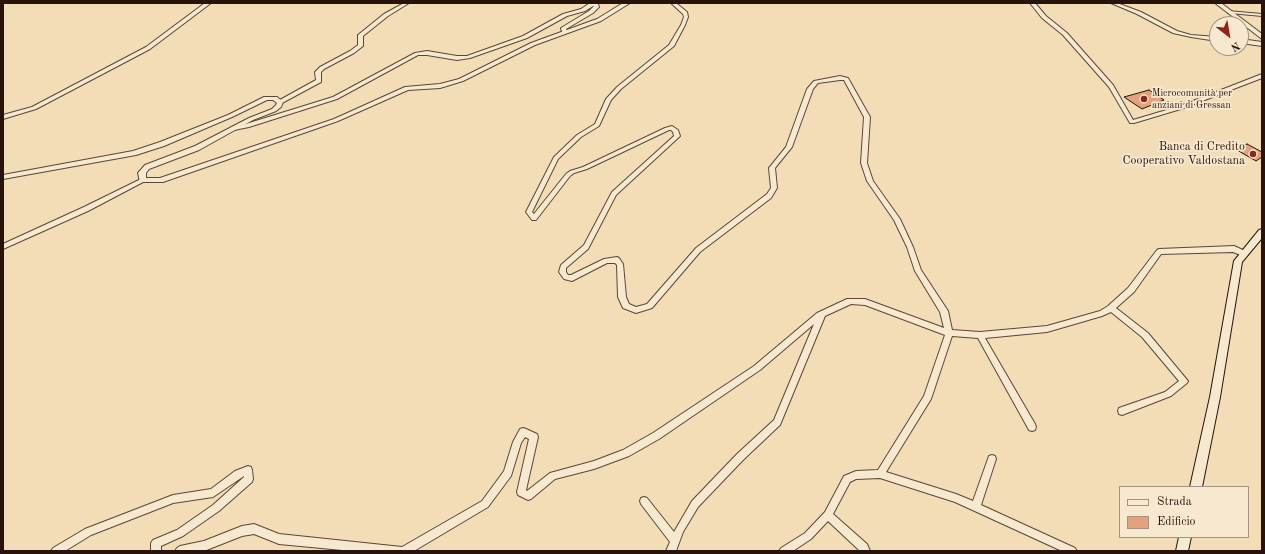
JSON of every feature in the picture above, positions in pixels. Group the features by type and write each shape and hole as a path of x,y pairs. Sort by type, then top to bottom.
{"main road":[{"path":"1196,486 1215,397 1238,261 1243,252 1262,232"},
{"path":"1182,551 1185,538"}],"street":[{"path":"3,117 34,108 148,48 208,3"},
{"path":"143,180 142,173 147,168 197,148 234,128 274,110 279,106 280,102 319,81 318,72 322,68 362,45 360,36 386,15 407,3"},
{"path":"3,247 80,212 143,180 160,180 279,140 336,120 407,88 452,84 533,44 599,20 626,3"},
{"path":"673,3 685,13 686,17 671,46 619,88 609,98 597,125 579,136 556,158 529,212 534,218 568,175 577,169 585,168 667,129 672,128 676,131 677,136 614,194 586,247 563,267 562,272 566,277 572,278 606,262 617,260 620,264 622,297 626,306 636,310 649,306 698,250 769,196 774,188 772,168 789,148 798,117 810,89 816,82 824,79 846,79 867,117 864,163 870,181 897,219 910,247 918,271 944,311 949,333 928,397 880,474"},
{"path":"1032,3 1044,17 1065,34 1111,86 1132,122 1182,107 1262,76"},
{"path":"1114,3 1139,12 1176,32 1209,38"},
{"path":"1219,3 1262,37"},
{"path":"234,128 247,126 335,98 417,54 426,53 457,58 468,57 526,37 565,14 583,10 592,4 596,5 597,7 591,12 564,28 565,32"},
{"path":"1230,12 1262,15"},
{"path":"1249,42 1262,44"},
{"path":"3,177 134,153 162,144 223,119 266,98 274,98 280,102"},
{"path":"404,551 485,504 508,472 517,442 522,432 534,437 521,492 528,496 553,476 620,456 656,436 757,368 822,314 850,301 865,302 949,333 980,335 1047,329 1102,313 1111,308 1131,290 1159,252 1234,249 1243,252"},
{"path":"1111,308 1145,335 1184,381 1168,394 1122,411"},
{"path":"671,551 680,529 695,504 740,456 777,422 822,314"},
{"path":"980,335 1032,427"},
{"path":"976,506 992,459"},
{"path":"56,551 88,532 173,499 213,493 238,474 248,470 249,479 216,508 180,533 156,544 156,551"},
{"path":"784,551 808,536 828,515 847,479 856,475 880,474 956,498 976,506 1072,551"},
{"path":"644,501 675,541"},
{"path":"828,515 864,547 865,551"},
{"path":"180,551 204,546 242,530 254,529 279,539 400,551"}],"building":[{"name":"Microcomunità per anziani di Gressan","path":"1149,90 1164,100 1142,109 1124,97"},
{"name":"Banca di Credito Cooperativo Valdostana","path":"1247,144 1262,152 1262,157 1256,161 1237,150"}],"place":[{"name":"Microcomunità per anziani di Gressan","path":"1144,99"},
{"name":"Banca di Credito Cooperativo Valdostana","path":"1253,154"}]}
